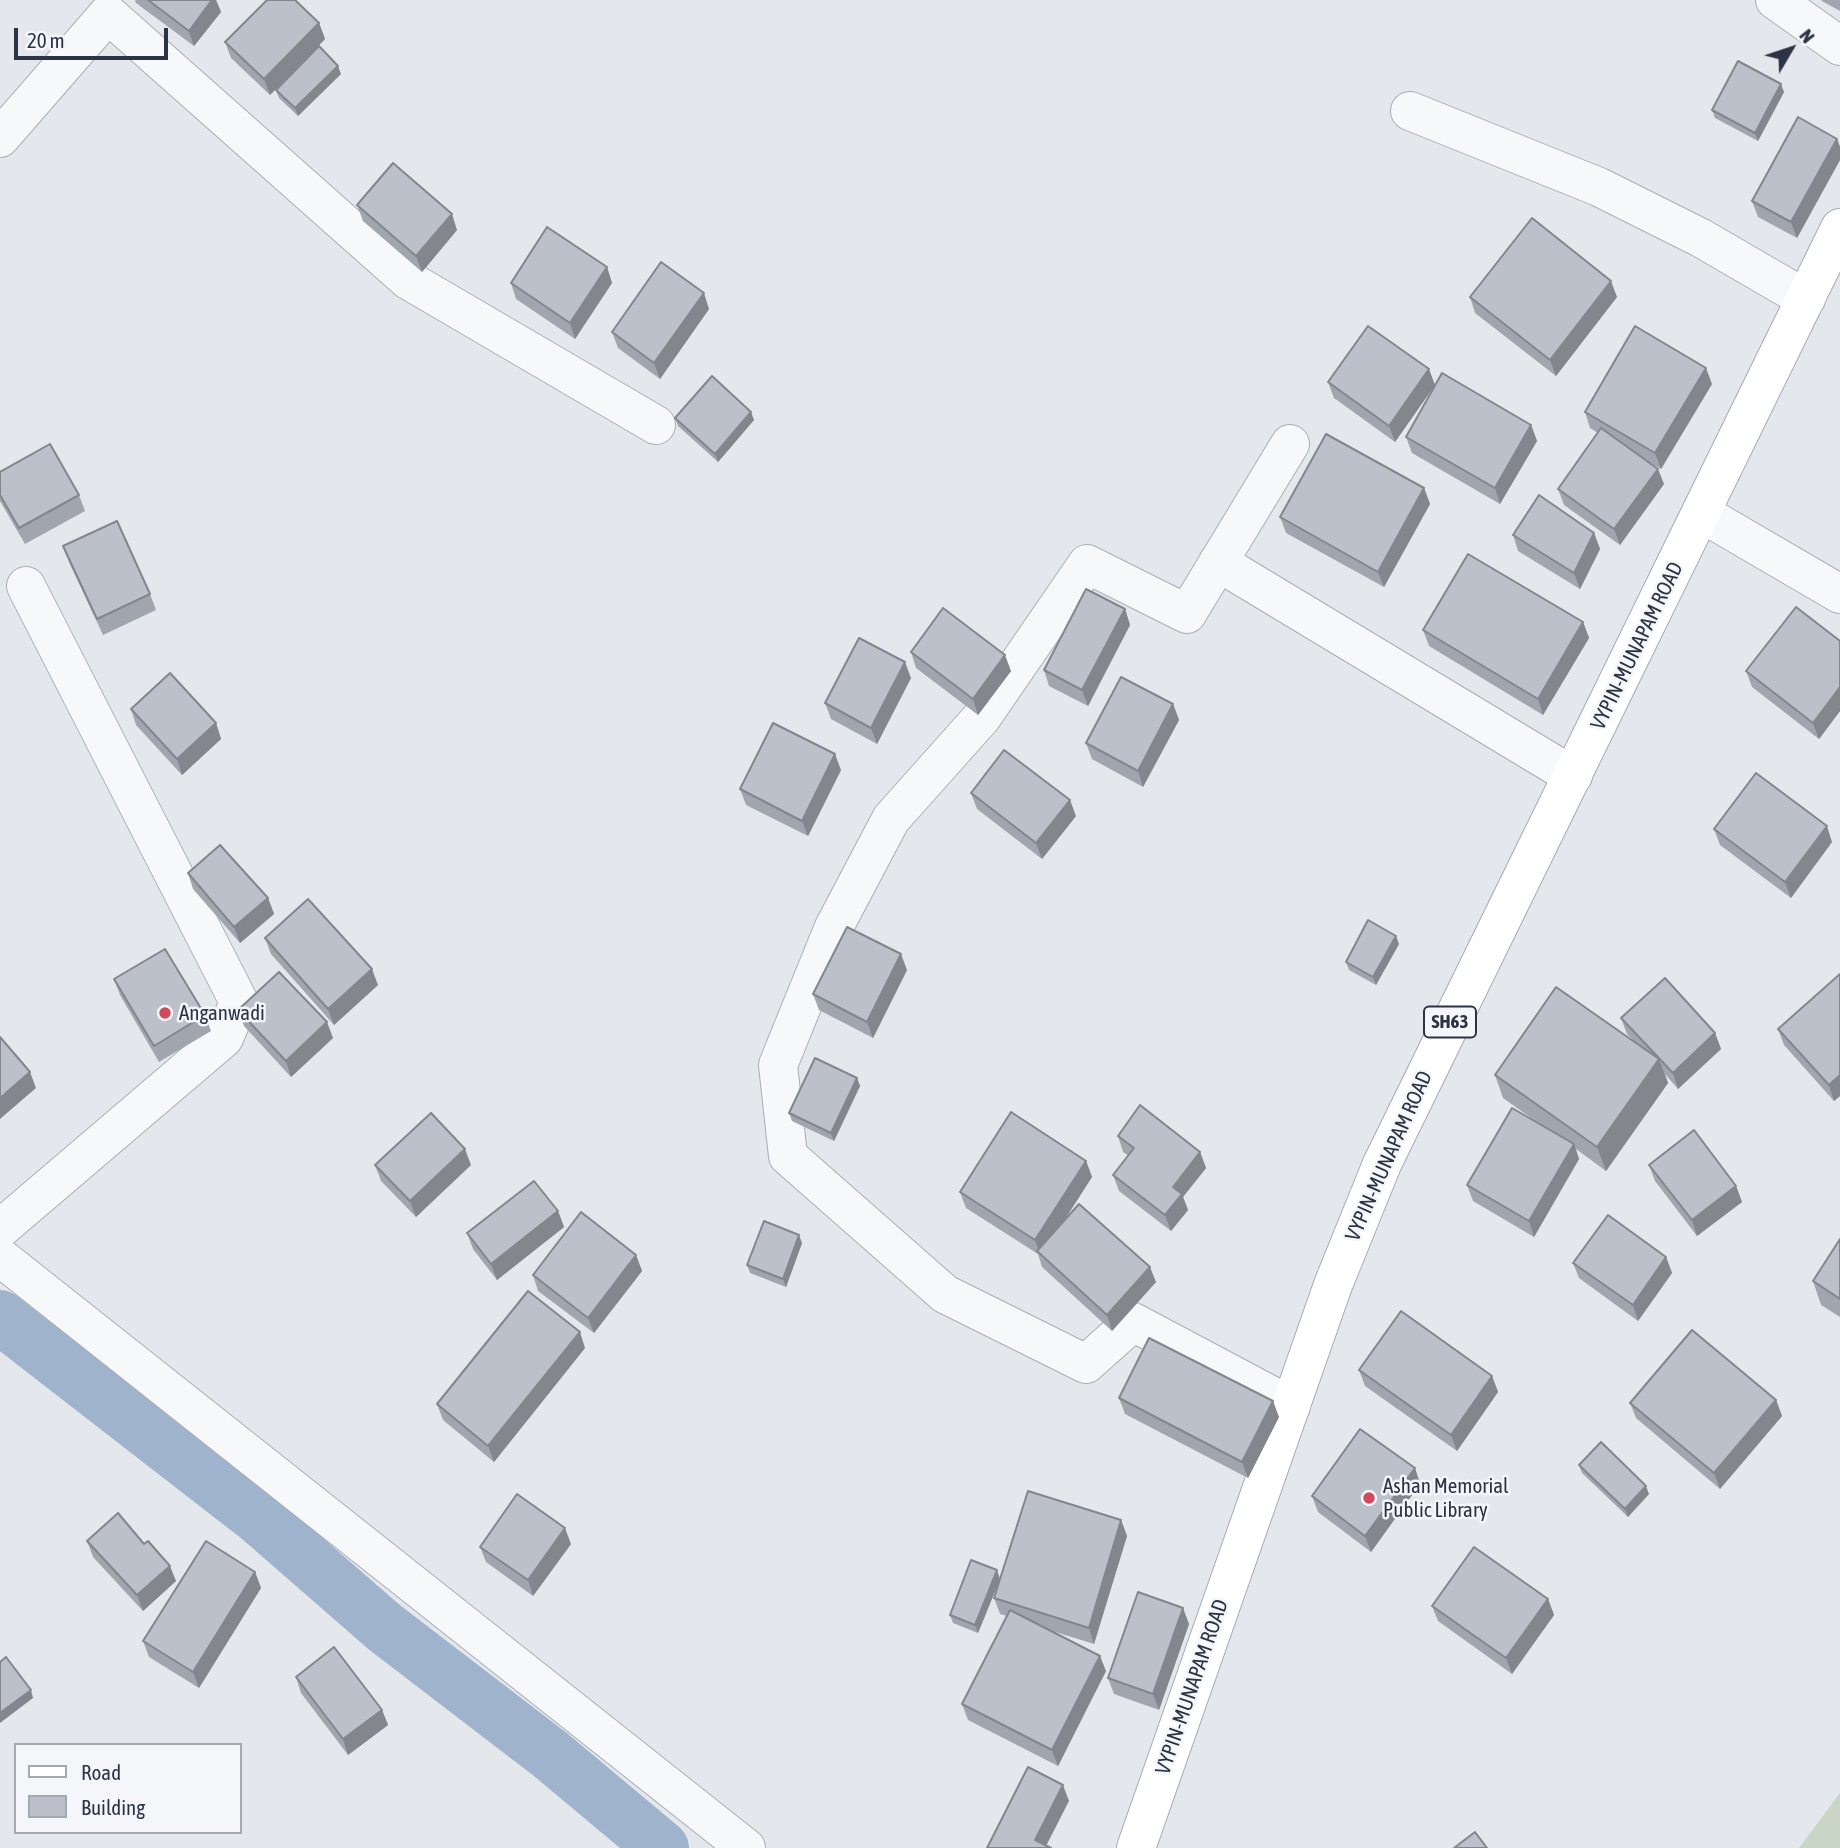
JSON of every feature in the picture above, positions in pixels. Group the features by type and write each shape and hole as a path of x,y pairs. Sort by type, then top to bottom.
{"main road":[{"name":"VYPIN-MUNAPAM ROAD","path":"1136,1848 1333,1285 1382,1164 1703,514 1840,228"}],"street":[{"path":"1775,0 1840,46"},
{"path":"0,138 103,7 408,279 656,425"},
{"path":"1410,111 1599,187 1701,238 1806,299"},
{"path":"1290,444 1187,614 1087,564 982,717 891,819 834,927 778,1065 789,1156 945,1294 1086,1364 1133,1322 1291,1406"},
{"path":"1703,514 1840,594"},
{"path":"1218,562 1573,776"},
{"path":"0,1229 224,1038 239,1002 26,586"},
{"path":"0,1257 746,1848"}],"green space":[{"path":"1840,1793 1840,1848 1799,1848"}],"building":[{"path":"148,0 212,0 189,31"},
{"path":"267,0 295,0 319,23 264,79 225,42"},
{"path":"319,46 338,66 295,108 276,90"},
{"path":"1738,61 1781,84 1755,133 1712,110"},
{"path":"1798,117 1837,139 1791,222 1752,201"},
{"path":"393,163 452,214 416,256 357,205"},
{"path":"1532,218 1611,281 1550,360 1470,297"},
{"path":"547,227 607,267 570,323 511,283"},
{"path":"661,262 704,293 654,363 612,332"},
{"path":"1368,326 1429,369 1389,426 1328,382"},
{"path":"1635,326 1706,368 1655,453 1585,412"},
{"path":"1442,373 1531,425 1495,488 1406,437"},
{"path":"712,376 751,412 715,454 675,418"},
{"path":"1601,428 1658,469 1614,529 1558,489"},
{"path":"1326,434 1424,488 1378,572 1280,517"},
{"path":"50,444 79,495 19,528 0,495 0,472"},
{"path":"1539,495 1594,533 1574,573 1513,535"},
{"path":"117,521 150,594 97,619 63,546"},
{"path":"1468,554 1583,622 1538,699 1423,630"},
{"path":"1086,589 1125,609 1082,690 1044,670"},
{"path":"1796,607 1840,641 1840,687 1813,723 1746,671"},
{"path":"943,608 1005,655 973,699 911,652"},
{"path":"859,638 905,662 871,728 825,703"},
{"path":"170,673 216,723 177,759 131,709"},
{"path":"1121,677 1173,704 1138,771 1086,743"},
{"path":"773,723 835,754 802,821 740,789"},
{"path":"1004,750 1070,800 1036,843 971,793"},
{"path":"1756,773 1827,826 1785,882 1714,829"},
{"path":"220,845 268,898 234,927 188,873"},
{"path":"308,899 372,969 328,1009 265,938"},
{"path":"1368,920 1396,936 1373,977 1346,962"},
{"path":"847,927 901,954 867,1022 813,994"},
{"name":"Anganwadi","path":"165,949 205,1015 154,1046 114,979"},
{"path":"279,972 327,1022 286,1061 238,1010"},
{"path":"1840,974 1840,1075 1829,1085 1778,1029"},
{"path":"1665,978 1715,1033 1673,1073 1621,1018"},
{"path":"1556,987 1659,1059 1597,1147 1495,1075"},
{"path":"0,1037 30,1072 0,1098"},
{"path":"815,1058 857,1078 831,1133 789,1113"},
{"path":"1140,1105 1200,1152 1173,1187 1182,1194 1165,1215 1113,1175 1134,1148 1118,1136"},
{"path":"1512,1108 1574,1144 1529,1221 1467,1185"},
{"path":"1011,1112 1086,1161 1035,1240 960,1192"},
{"path":"431,1113 465,1149 410,1201 375,1165"},
{"path":"1694,1130 1736,1186 1692,1220 1649,1165"},
{"path":"534,1181 558,1211 491,1264 467,1233"},
{"path":"1079,1204 1150,1267 1107,1315 1037,1251"},
{"path":"581,1212 636,1255 588,1318 533,1275"},
{"path":"1608,1215 1666,1257 1633,1305 1573,1263"},
{"path":"764,1221 799,1235 783,1279 747,1265"},
{"path":"1840,1239 1840,1299 1813,1281"},
{"path":"528,1291 580,1332 488,1446 437,1404"},
{"path":"1401,1311 1492,1376 1451,1435 1359,1370"},
{"path":"1692,1330 1776,1400 1714,1473 1630,1403"},
{"path":"1149,1338 1273,1401 1242,1462 1119,1398"},
{"name":"Ashan Memorial Public Library","path":"1360,1429 1415,1468 1365,1536 1312,1496"},
{"path":"1601,1442 1646,1486 1625,1509 1579,1465"},
{"path":"1028,1491 1121,1520 1089,1628 994,1598"},
{"path":"517,1494 565,1528 528,1580 480,1547"},
{"path":"118,1513 144,1544 148,1541 170,1566 137,1595 87,1541"},
{"path":"206,1541 255,1572 193,1672 143,1641"},
{"path":"1474,1547 1548,1599 1506,1658 1432,1606"},
{"path":"971,1560 997,1570 975,1625 950,1615"},
{"path":"1138,1592 1183,1608 1153,1694 1108,1678"},
{"path":"1010,1610 1100,1656 1052,1750 962,1704"},
{"path":"334,1647 382,1710 343,1739 296,1677"},
{"path":"6,1657 31,1690 0,1713 0,1662"},
{"path":"1028,1767 1063,1785 1035,1840 1051,1848 987,1848"},
{"path":"1475,1832 1487,1848 1454,1848"}],"waterway":[{"path":"0,1317 259,1518 384,1627 551,1755 662,1848"}],"place":[{"name":"Anganwadi","path":"165,1013"},
{"name":"Ashan Memorial Public Library","path":"1369,1498"}]}
